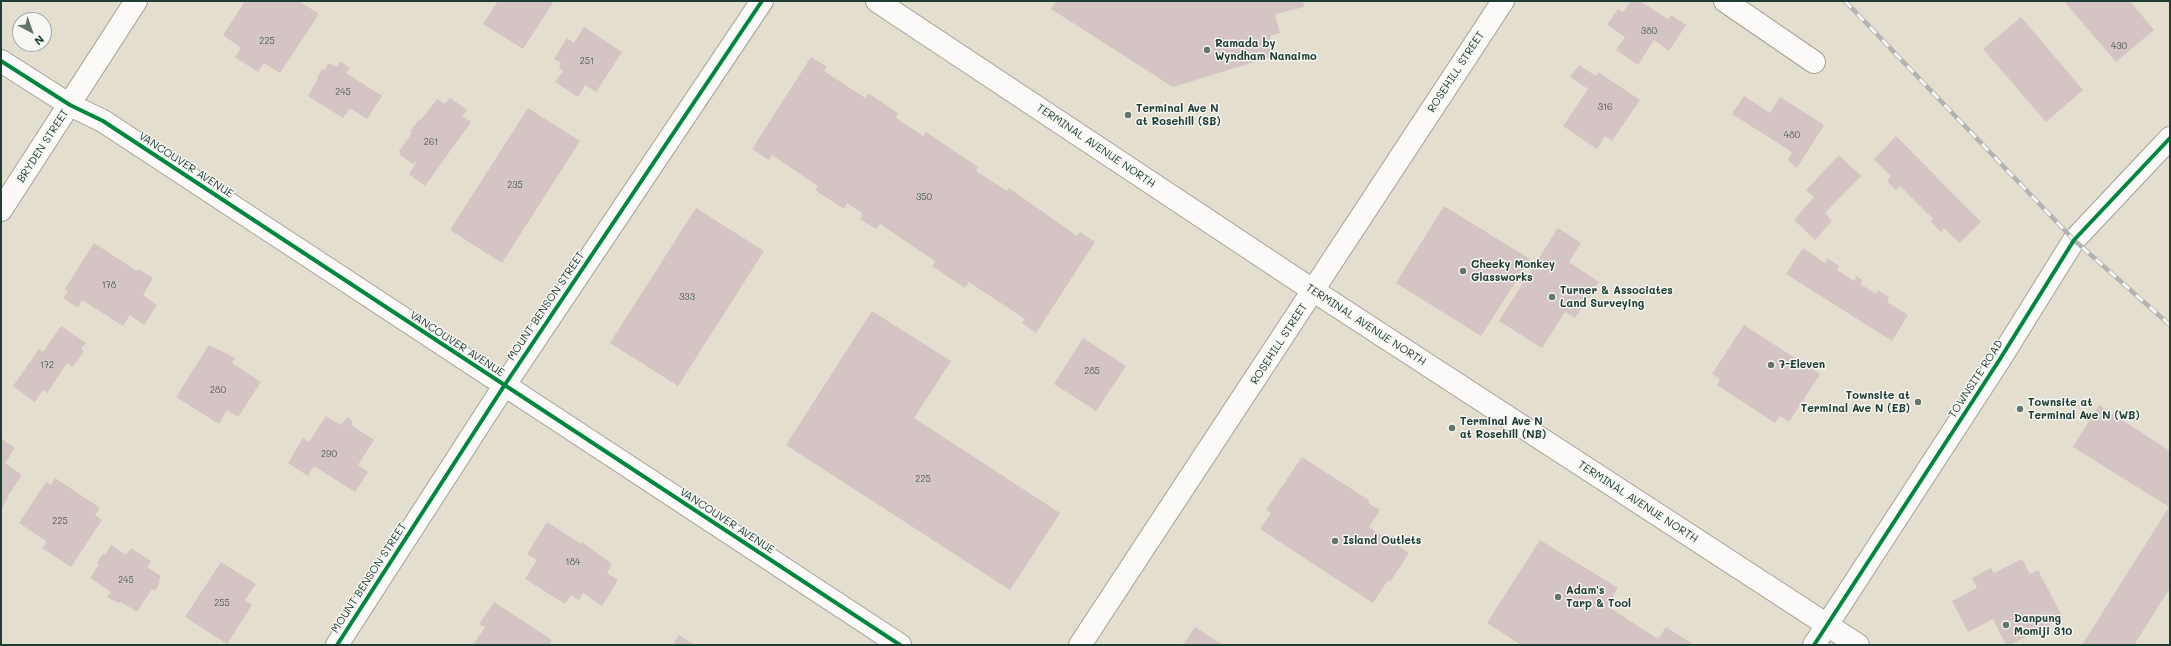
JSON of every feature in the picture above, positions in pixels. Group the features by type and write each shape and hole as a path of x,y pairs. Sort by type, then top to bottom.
{"street":[{"name":"BRYDEN STREET","path":"1,210 136,1"},
{"name":"MOUNT BENSON STREET","path":"337,645 504,386 762,1"},
{"name":"TERMINAL AVENUE NORTH","path":"877,1 1314,291 1858,645"},
{"name":"ROSEHILL STREET","path":"1080,645 1314,291 1503,1"},
{"path":"1725,1 1814,62"},
{"name":"VANCOUVER AVENUE","path":"1,61 70,105 102,121 900,645"},
{"name":"TOWNSITE ROAD","path":"1814,645 2000,359 2074,240 2170,138"}],"building":[{"path":"245,1 299,1 319,14 280,73 264,63 258,72 235,57 241,48 223,35"},
{"path":"498,1 554,1 523,49 483,24"},
{"path":"1057,1 1303,1 1304,7 1275,14 1280,33 1270,36 1274,56 1173,87 1051,9"},
{"path":"1631,1 1640,1 1668,19 1671,15 1686,25 1669,51 1654,40 1638,65 1616,50 1625,37 1607,25 1618,9 1623,12"},
{"path":"2064,1 2130,1 2154,30 2116,62"},
{"path":"2021,17 2083,90 2046,122 1983,49"},
{"path":"584,27 622,52 596,92 585,85 578,97 555,82 563,71 559,68 561,63 554,59 567,38 574,43"},
{"path":"811,57 827,67 824,71 865,98 868,93 898,113 896,118 923,136 926,132 978,167 976,171 1007,191 1009,188 1077,236 1080,232 1095,242 1036,333 1022,323 1025,319 969,282 965,288 932,266 935,261 880,224 876,229 860,219 863,214 847,203 844,209 815,190 818,186 772,155 769,160 752,149"},
{"path":"340,61 350,68 346,73 382,96 367,119 350,108 343,118 308,96 322,69 324,70 329,63 337,67"},
{"path":"1579,65 1596,76 1598,72 1640,100 1612,141 1605,136 1597,149 1563,126 1588,89 1570,77"},
{"path":"1744,96 1770,113 1780,97 1824,125 1797,168 1788,160 1792,152 1732,114"},
{"path":"450,98 467,110 462,116 471,122 425,186 409,174 416,163 414,162 413,164 400,155 399,151 412,133 410,132 419,119 421,120 437,99 445,104"},
{"path":"528,108 580,141 502,263 450,230"},
{"path":"1896,136 1981,222 1960,243 1944,228 1941,232 1931,222 1933,219 1900,186 1896,190 1887,181 1891,176 1874,159"},
{"path":"1839,155 1861,176 1825,213 1832,221 1815,240 1794,220 1814,197 1806,190"},
{"name":"Cheeky Monkey Glassworks","path":"1444,206 1530,259 1481,336 1396,283"},
{"path":"696,208 764,251 678,386 610,343"},
{"name":"Turner & Associates Land Surveying","path":"1558,228 1581,243 1569,262 1599,282 1575,318 1565,312 1542,348 1499,321"},
{"path":"94,243 137,271 138,269 153,278 143,295 157,305 144,325 130,315 123,326 82,300 78,308 63,298 68,291 65,289"},
{"path":"1803,248 1825,263 1827,258 1839,266 1837,270 1854,281 1856,276 1863,280 1860,284 1876,294 1878,290 1889,297 1887,302 1908,315 1892,341 1786,274"},
{"path":"872,311 951,361 914,418 1060,513 1010,590 786,445"},
{"path":"1744,325 1820,374 1789,422 1780,416 1775,423 1717,385 1720,379 1712,374"},
{"path":"61,326 86,343 81,349 84,351 73,367 67,363 47,393 43,390 35,402 13,386 39,349 43,352"},
{"path":"1083,338 1126,366 1096,411 1054,384"},
{"path":"209,345 235,358 232,363 261,382 238,417 227,410 219,424 176,397"},
{"path":"2099,405 2170,451 2170,588 2134,645 2082,645 2169,507 2073,447"},
{"path":"326,416 341,425 347,417 353,421 351,425 374,440 358,465 368,472 355,492 314,466 308,476 288,463 303,438 309,442"},
{"path":"1,438 15,448 5,463 22,475 7,497 8,498 1,509"},
{"name":"Island Outlets","path":"1302,457 1370,501 1368,503 1380,510 1369,527 1409,553 1390,582 1388,580 1373,603 1260,529 1271,513 1266,510"},
{"path":"55,478 100,508 95,515 102,520 71,567 42,548 47,542 19,523 46,482 51,485"},
{"path":"547,522 581,544 582,542 612,564 607,573 618,580 602,606 583,593 579,600 571,595 565,604 525,579 537,560 527,554"},
{"name":"Adam's Tarp & Tool","path":"1540,540 1618,588 1607,606 1658,639 1666,627 1694,645 1521,645 1487,623"},
{"path":"111,545 126,555 131,548 151,561 147,567 161,576 158,582 160,583 155,591 152,589 137,612 121,602 118,603 107,597 111,592 90,578 99,564 97,563 103,553 105,555"},
{"path":"2022,559 2030,574 2038,570 2063,618 2010,645 2006,645 1993,619 1968,632 1952,601 1977,588 1972,578 1991,568 1994,573"},
{"path":"221,562 256,584 245,600 252,605 227,644 185,617"},
{"path":"494,602 552,640 549,645 473,645 485,627 479,624"},
{"path":"1195,627 1223,645 1183,645"},
{"path":"679,635 695,645 673,645"}],"railway":[{"path":"1845,1 2074,240 2170,325"}],"cycle path":[{"path":"337,645 504,386 762,1"},
{"path":"1,61 70,105 103,121 900,645"},
{"path":"1814,645 2000,359 2074,240 2170,138"}],"place":[{"name":"Ramada by Wyndham Nanaimo","path":"1207,50"},
{"name":"Terminal Ave N at Rosehill (SB)","path":"1128,115"},
{"name":"Cheeky Monkey Glassworks","path":"1463,271"},
{"name":"Turner & Associates Land Surveying","path":"1552,297"},
{"name":"7-Eleven","path":"1771,365"},
{"name":"Townsite at Terminal Ave N (EB)","path":"1918,402"},
{"name":"Townsite at Terminal Ave N (WB)","path":"2020,409"},
{"name":"Terminal Ave N at Rosehill (NB)","path":"1452,428"},
{"name":"Island Outlets","path":"1335,541"},
{"name":"Adam's Tarp & Tool","path":"1558,597"},
{"name":"Danpung Momiji 310","path":"2006,625"}]}
